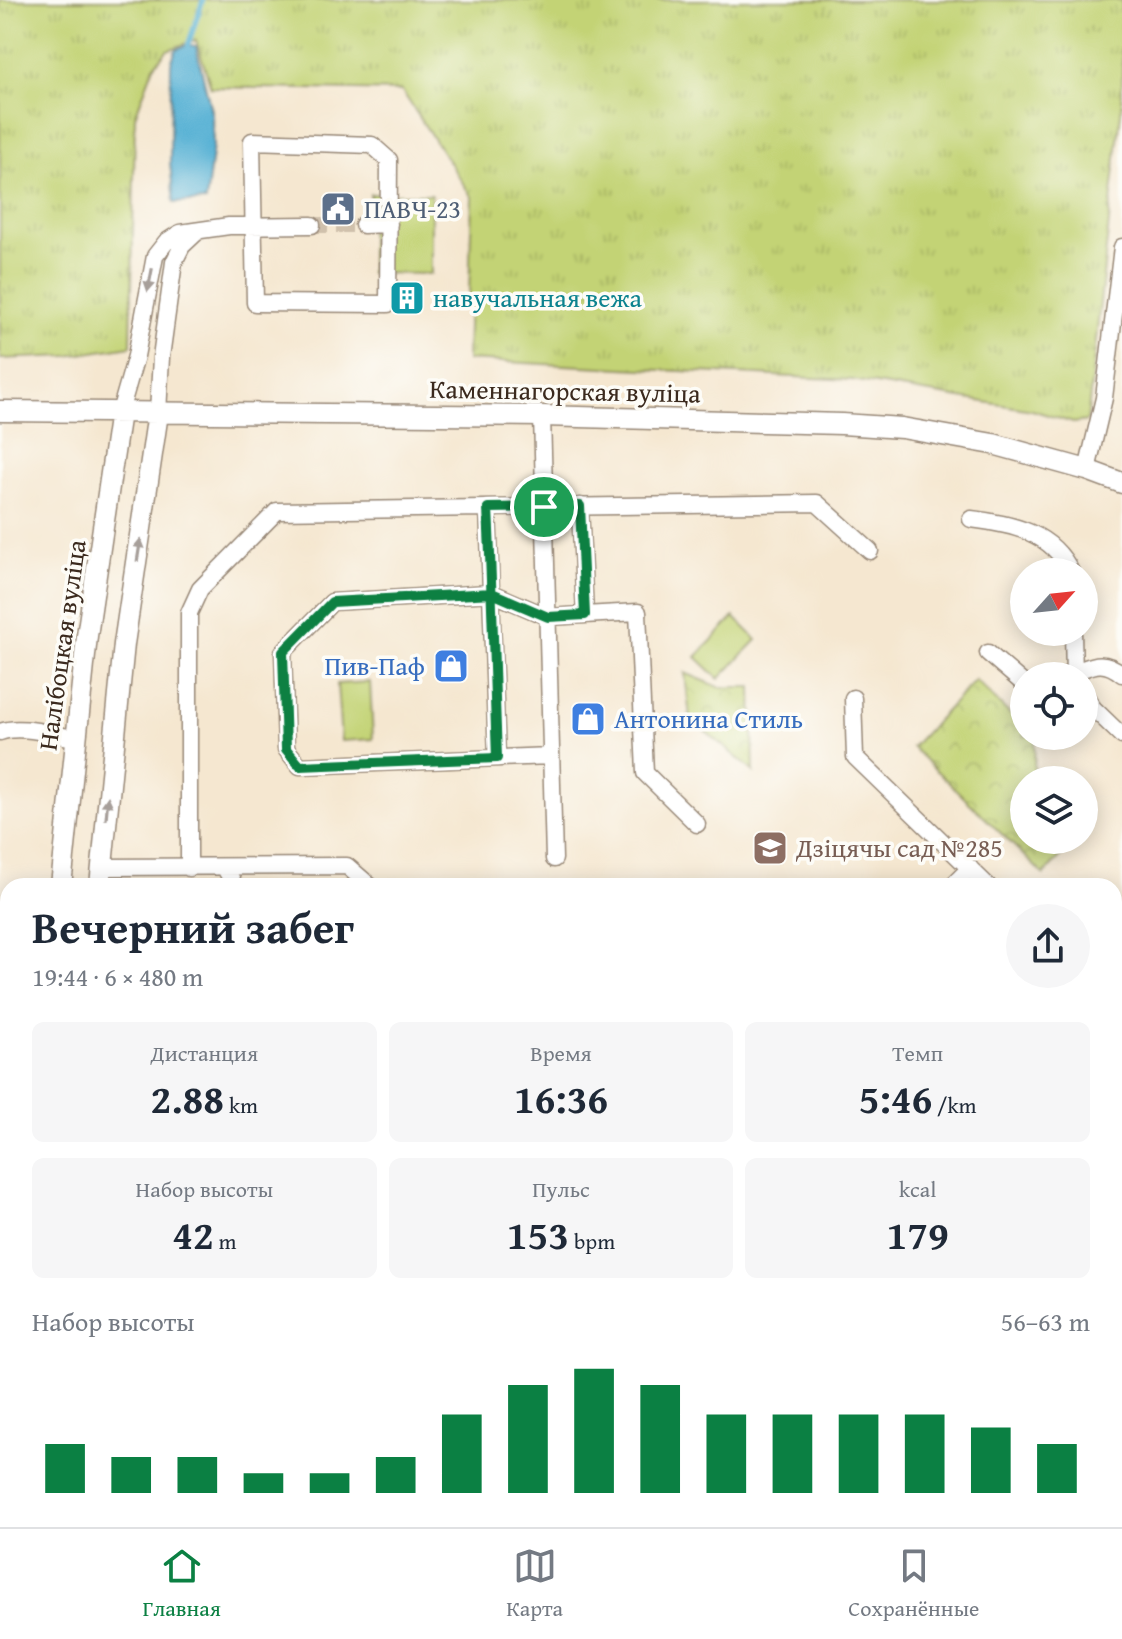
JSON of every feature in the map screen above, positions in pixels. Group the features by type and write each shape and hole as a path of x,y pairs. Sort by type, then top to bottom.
{"main road":[{"name":"Каменнагорская вуліца","path":"0,411 794,421 902,428 993,444 1122,483"},
{"name":"Налібоцкая вуліца","path":"62,878 87,636 120,412"},
{"path":"100,877 124,644 158,413"}],"lane":[{"path":"252,141 372,145 389,160 389,224 388,304 255,303 252,141"},
{"path":"363,225 389,224"},
{"path":"120,412 136,356 155,256 166,242 180,233 254,226 312,225"},
{"path":"158,413 161,357 174,262 182,246 198,231"},
{"path":"1087,470 1104,398 1122,247"},
{"path":"542,416 554,859"},
{"path":"189,868 189,613 200,589 277,511 817,503 870,551"},
{"path":"580,506 585,615"},
{"path":"488,508 497,758"},
{"path":"971,519 1032,532 1052,545 1061,558"},
{"path":"551,756 300,766 286,749 283,652 332,602 492,593 548,617 638,612 645,773 697,824"},
{"path":"988,653 1010,672"},
{"path":"1098,663 1114,667 1122,674"},
{"path":"853,698 855,757 980,878"},
{"path":"1098,713 1122,736"},
{"path":"2,725 75,738"},
{"path":"100,877 189,868 347,866 361,878"},
{"path":"225,868 231,878"},
{"path":"960,878 970,868"}],"green space":[{"path":"0,0 1122,0 1122,104 1087,421 1073,423 1032,410 852,380 467,360 472,197 402,91 211,87 196,40 167,50 154,66 135,116 131,346 68,356 0,359"},
{"path":"370,194 431,194 431,274 370,273"},
{"path":"734,617 757,640 719,679 696,657"},
{"path":"685,673 719,687 752,687 754,772 690,718"},
{"path":"975,680 1010,714 1010,750 1035,750 1034,766 1010,766 1010,842 912,747"},
{"path":"370,682 373,739 341,741 337,684"},
{"path":"1022,854 1063,854 1044,875"}],"water":[{"path":"196,46 212,115 213,145 206,201 174,203 170,163 171,63 176,49"}],"waterway":[{"path":"188,45 203,0"}],"tunnel":[{"path":"312,225 363,225"}],"place":[{"name":"ПАВЧ-23","path":"338,209"},
{"name":"навучальная вежа","path":"407,298"},
{"name":"Пив-Паф","path":"451,666"},
{"name":"Антонина Стиль","path":"588,719"},
{"name":"Дзіцячы сад №285","path":"770,848"}],"route":[{"path":"544,507 488,508 492,593 497,758 300,766 286,749 283,652 332,602 492,593 548,617 585,615 580,506 544,507"}]}
